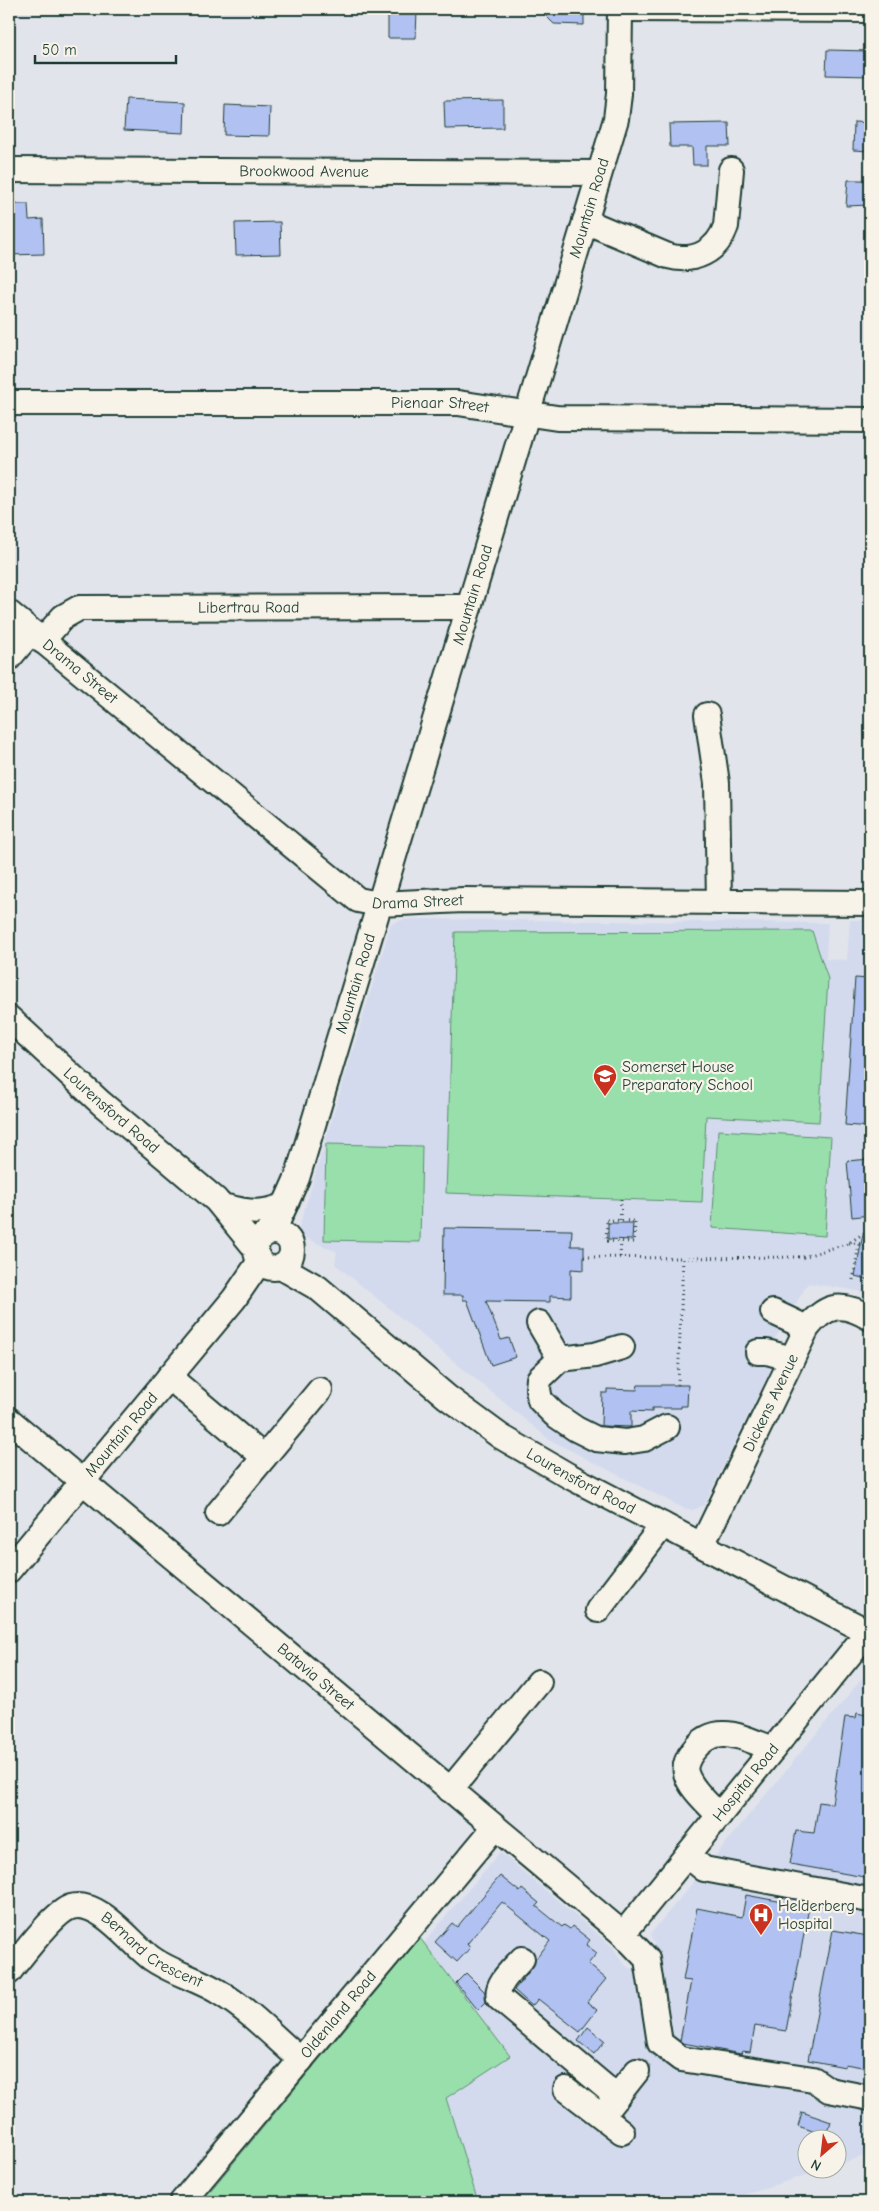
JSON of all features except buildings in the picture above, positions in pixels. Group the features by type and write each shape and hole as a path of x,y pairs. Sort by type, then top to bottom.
{"street":[{"path":"620,9 870,10"},
{"name":"Mountain Road","path":"9,1570 274,1250 616,119 619,94 620,9"},
{"name":"Brookwood Avenue","path":"9,170 599,172"},
{"path":"585,221 668,256 695,258 711,250 723,235 726,226 731,170"},
{"name":"Pienaar Street","path":"9,403 458,403 557,418 870,420"},
{"name":"Libertrau Road","path":"9,658 63,616 79,608 469,607"},
{"name":"Drama Street","path":"9,613 358,900 379,904 463,900 870,903"},
{"path":"707,715 717,783 719,902"},
{"name":"Lourensford Road","path":"9,1018 101,1103 318,1288 447,1397 500,1436 546,1463 869,1632"},
{"name":"Mountain Road","path":"274,1250 285,1205 297,1178"},
{"path":"221,1204 257,1214 285,1205"},
{"name":"Dickens Avenue","path":"702,1544 807,1328 817,1316 830,1308 841,1306 870,1318"},
{"path":"773,1312 807,1328"},
{"path":"539,1324 560,1359"},
{"path":"622,1347 595,1355 560,1359 539,1379 540,1400 554,1414 576,1429 596,1439 625,1442 644,1439 667,1427"},
{"path":"758,1352 767,1352 792,1359"},
{"path":"170,1377 264,1457"},
{"path":"218,1513 320,1390"},
{"name":"Batavia Street","path":"9,1420 622,1934 647,1959 660,2042 681,2059 813,2079 830,2090 870,2098"},
{"path":"598,1610 663,1525"},
{"name":"Hospital Road","path":"622,1934 869,1632"},
{"path":"450,1790 539,1682"},
{"path":"719,1816 695,1788 685,1772 685,1767 692,1752 706,1738 720,1734 732,1735 773,1749"},
{"name":"Oldenland Road","path":"182,2202 495,1827"},
{"path":"687,1855 704,1869 864,1899"},
{"name":"Bernard Crescent","path":"9,1972 58,1915 72,1907 87,1907 100,1913 150,1957 162,1965 209,1986 228,1997 301,2060"},
{"path":"522,1959 500,1985 499,1998 617,2097"},
{"path":"602,2116 637,2072"},
{"path":"566,2089 622,2132"}],"path":[{"path":"620,1220 621,1199"},
{"path":"607,1220 635,1221 634,1242 621,1242 606,1241 607,1220"},
{"path":"584,1256 683,1258 803,1257 849,1243 870,1229"},
{"path":"620,1257 621,1242"},
{"path":"849,1243 870,1244"},
{"path":"852,1280 859,1244"},
{"path":"678,1385 683,1258"}],"shaded area":[{"name":"Somerset House Preparatory School","path":"405,919 828,923 826,959 847,960 850,920 870,920 870,1299 859,1291 808,1283 764,1357 773,1365 704,1505 693,1510 683,1508 550,1440 335,1264 337,1252 297,1234 391,924"},
{"name":"Helderberg Hospital","path":"870,1669 870,2154 846,2162 846,2128 796,2128 796,2178 720,2202 478,2202 446,2098 423,1944 500,1852 613,1947 622,1962 629,1968 635,1969 655,1943 652,1940 651,1933"}],"green space":[{"path":"812,931 828,979 819,1122 706,1116 702,1202 446,1193 455,932"},
{"path":"718,1130 831,1137 825,1236 712,1228"},
{"path":"326,1144 422,1146 420,1242 324,1240"},
{"path":"420,1938 510,2056 446,2098 478,2202 201,2202"}],"place":[{"name":"Somerset House Preparatory School","path":"605,1097"},
{"name":"Helderberg Hospital","path":"761,1936"}]}
